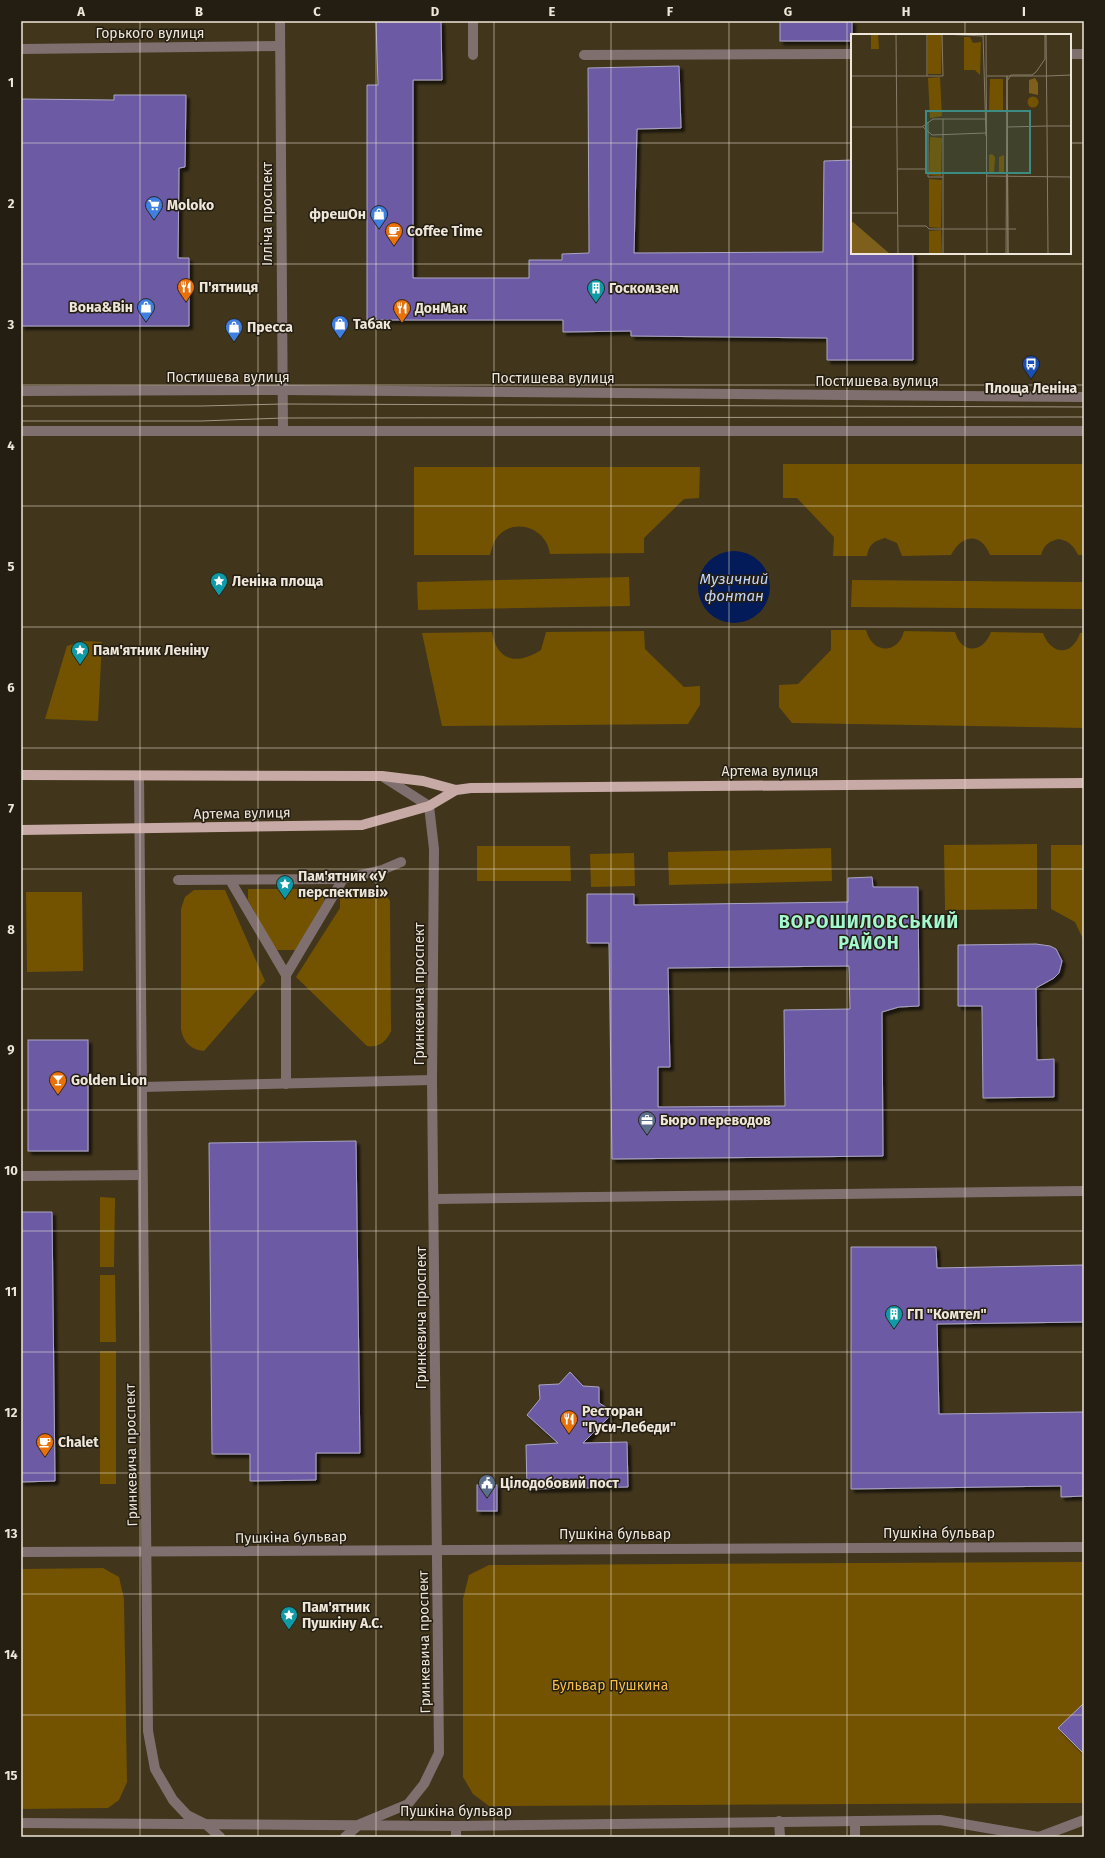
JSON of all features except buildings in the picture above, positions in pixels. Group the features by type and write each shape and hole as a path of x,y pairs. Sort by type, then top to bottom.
{"main road":[{"name":"Артема вулиця","path":"21,775 382,776 423,781 456,790 479,788 1084,783"},
{"name":"Артема вулиця","path":"21,830 362,825 429,806 456,790"}],"street":[{"name":"Ілліча проспект","path":"280,21 283,431"},
{"path":"473,21 473,54"},
{"name":"Горького вулиця","path":"21,48 280,46"},
{"path":"584,54 851,54"},
{"path":"1071,54 1084,54"},
{"name":"Постишева вулиця","path":"21,391 282,390 1084,397"},
{"path":"21,431 1084,431"},
{"name":"Гринкевича проспект","path":"139,776 148,1731 154,1769 173,1800 187,1815 207,1825 220,1837"},
{"path":"382,776 429,806"},
{"name":"Гринкевича проспект","path":"345,1837 360,1824 408,1804 424,1784 439,1753 435,1199 432,1080 434,849 429,806"},
{"path":"178,880 342,879 382,870 401,862"},
{"path":"286,1084 286,975 342,879"},
{"path":"230,880 286,975"},
{"path":"142,1087 432,1080"},
{"path":"21,1176 142,1175"},
{"path":"435,1199 1084,1191"},
{"name":"Пушкіна бульвар","path":"21,1552 1084,1547"},
{"name":"Пушкіна бульвар","path":"21,1823 207,1825 360,1824 456,1826 940,1820 1039,1837 1084,1820"},
{"path":"779,1821 780,1837"},
{"path":"855,1821 855,1837"},
{"path":"456,1826 456,1837"}],"green space":[{"path":"783,464 1084,464 1084,555 1078,555 1071,544 1059,539 1047,544 1041,555 990,555 982,542 971,538 960,543 951,555 902,556 897,543 885,538 878,540 871,546 867,556 833,556 834,537 797,498 783,498"},
{"path":"414,467 700,467 699,498 684,499 644,538 644,553 550,554 548,546 542,536 530,529 517,527 505,531 497,537 490,555 414,555"},
{"path":"629,577 630,606 418,610 417,582"},
{"path":"852,580 1084,582 1084,609 851,607"},
{"path":"831,630 866,630 869,638 874,644 885,648 891,648 896,644 901,639 904,631 955,632 962,644 972,648 983,644 991,632 1043,633 1051,646 1062,650 1072,646 1080,633 1084,633 1084,728 792,723 779,707 779,685 798,684 831,650"},
{"path":"644,631 645,649 684,687 700,686 700,705 688,724 442,726 422,633 492,632 499,650 510,658 517,659 532,655 541,650 546,632"},
{"path":"84,641 102,642 98,721 45,719 67,646"},
{"path":"1037,844 1037,909 945,910 944,845"},
{"path":"1051,845 1084,845 1084,941 1075,922 1051,909"},
{"path":"477,846 570,846 571,881 477,881"},
{"path":"831,848 832,881 669,885 668,852"},
{"path":"634,853 635,886 591,887 590,854"},
{"path":"248,889 324,889 324,901 296,950 275,950 248,900"},
{"path":"340,889 375,889 386,895 390,901 391,1031 382,1043 375,1046 367,1046 296,977 340,908"},
{"path":"194,890 225,890 265,981 204,1051 195,1049 188,1044 182,1034 181,1029 181,909 185,897"},
{"path":"26,892 82,892 83,971 27,972"},
{"path":"100,1197 115,1198 114,1267 100,1267"},
{"path":"100,1275 115,1275 116,1342 100,1342"},
{"path":"100,1351 116,1351 116,1484 100,1484"},
{"name":"Бульвар Пушкина","path":"1084,1562 1084,1803 489,1806 473,1794 463,1777 463,1599 469,1575 489,1565"},
{"path":"103,1568 119,1577 124,1599 127,1782 119,1800 108,1808 21,1809 21,1569"}],"water":[{"name":"Музичний фонтан","path":"734,551 748,554 760,561 767,573 770,587 767,601 760,613 748,620 734,623 720,620 708,613 701,601 698,587 701,573 708,561 720,554"}],"tram line":[{"path":"21,406 201,406 283,404 1084,407"},
{"path":"21,421 201,421 283,418 1084,417"}],"place":[{"name":"Moloko","path":"154,220"},
{"name":"фрешОн","path":"379,229"},
{"name":"Coffee Time","path":"394,246"},
{"name":"П'ятниця","path":"186,302"},
{"name":"Госкомзем","path":"596,303"},
{"name":"Вона&Він","path":"146,322"},
{"name":"ДонМак","path":"402,323"},
{"name":"Табак","path":"340,339"},
{"name":"Пресса","path":"234,342"},
{"name":"Площа Леніна","path":"1031,379"},
{"name":"Леніна площа","path":"219,596"},
{"name":"Пам'ятник Леніну","path":"80,665"},
{"name":"Пам'ятник «У перспективі»","path":"285,899"},
{"name":"Golden Lion","path":"58,1095"},
{"name":"Бюро переводов","path":"647,1135"},
{"name":"ГП \"Комтел\"","path":"894,1329"},
{"name":"Ресторан \"Гуси-Лебеди\"","path":"569,1434"},
{"name":"Chalet","path":"45,1457"},
{"name":"Цілодобовий пост","path":"487,1498"},
{"name":"Пам'ятник Пушкіну А.С.","path":"289,1630"}],"district":[{"name":"ВОРОШИЛОВСЬКИЙ РАЙОН","path":"869,932"}]}
